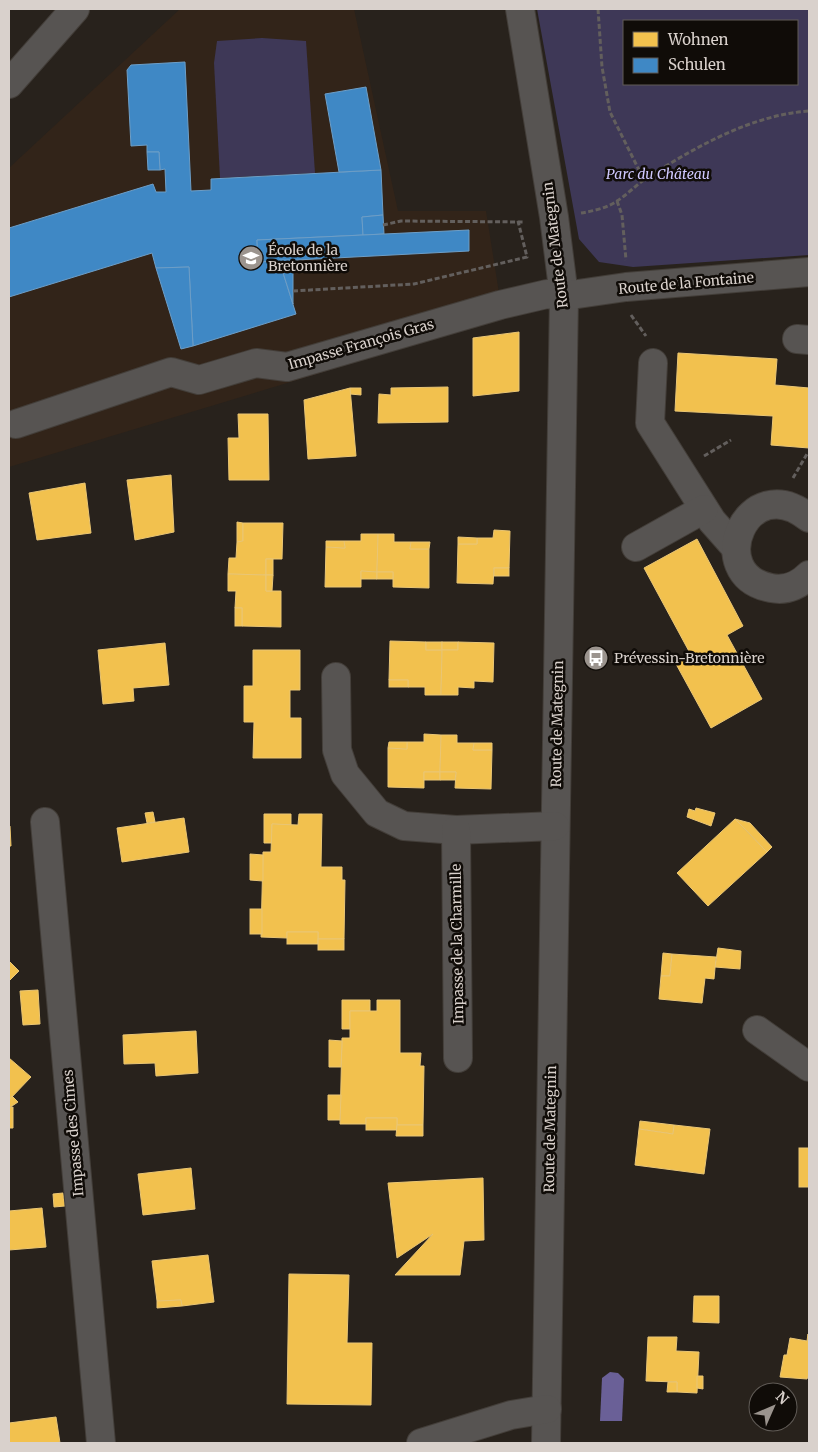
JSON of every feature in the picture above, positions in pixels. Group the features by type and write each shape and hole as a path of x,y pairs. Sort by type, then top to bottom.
{"street":[{"path":"9,84 75,9"},
{"name":"Route de Mategnin","path":"520,9 554,217 564,296 554,826 546,1443"},
{"name":"Route de la Fontaine","path":"564,296 626,287 809,272"},
{"name":"Impasse François Gras","path":"16,424 170,372 199,380 256,363 287,367 500,305 546,294 564,296"},
{"path":"653,363 650,423 704,509 735,547 741,568 751,580 764,587 779,590 802,582 809,575"},
{"path":"735,547 743,522 756,510 770,505 785,504 800,510 809,518"},
{"path":"636,548 704,509"},
{"path":"336,677 337,750 345,774 377,813 404,826 456,830 554,826"},
{"name":"Impasse des Cimes","path":"45,822 101,1443"},
{"name":"Impasse de la Charmille","path":"456,830 458,1058"},
{"path":"757,1030 809,1067"},
{"path":"421,1443 511,1415 547,1409"}],"path":[{"path":"598,9 602,67 610,112 644,180"},
{"path":"578,214 617,201 644,180 680,157 744,127 784,112 809,111"},
{"path":"617,201 622,215 626,260"},
{"path":"383,225 401,221 524,222"},
{"path":"293,291 414,284 527,257 518,222"}],"shaded area":[{"name":"École de la Bretonnière","path":"180,9 354,9 398,211 486,211 503,318 9,467 9,168"},
{"path":"610,1372 618,1373 624,1379 622,1421 600,1421 602,1378"}],"green space":[{"name":"Parc du Château","path":"537,9 809,9 809,255 633,267 599,262 579,239"},
{"path":"262,38 306,41 315,173 220,178 214,63 217,41"}],"building: Wohnen":[{"path":"519,332 519,391 473,396 473,338"},
{"path":"678,353 777,359 775,385 809,388 809,448 771,445 773,416 675,411"},
{"path":"448,387 448,422 378,423 379,394 391,395 391,388"},
{"path":"350,388 361,388 361,395 350,394"},
{"path":"350,388 356,456 308,459 304,400"},
{"path":"238,414 268,414 269,480 229,480 228,438 239,438"},
{"path":"171,475 174,532 135,540 127,480"},
{"path":"85,483 91,533 37,540 29,493"},
{"path":"237,522 243,523 243,541 237,542"},
{"path":"243,523 283,523 282,559 266,559 266,575 228,574 229,558 236,558 237,542 243,541"},
{"path":"494,530 510,531 509,568 494,568 493,584 457,583 458,544 477,544 477,538 493,538"},
{"path":"361,534 378,534 377,572 361,571 361,587 325,587 326,547 345,548 344,541 361,541"},
{"path":"378,534 394,534 394,542 411,542 410,549 429,549 429,588 393,587 393,572 377,572"},
{"path":"458,537 477,538 477,544 458,544"},
{"path":"697,539 743,626 727,635 762,699 711,728 676,664 691,655 644,568"},
{"path":"326,541 344,541 345,548 326,547"},
{"path":"411,542 430,542 429,549 410,549"},
{"path":"266,559 273,559 273,575 266,575"},
{"path":"494,568 509,568 509,576 494,576"},
{"path":"361,571 377,572 377,579 361,579"},
{"path":"377,572 393,572 393,579 377,579"},
{"path":"228,574 266,575 266,591 281,591 281,627 242,626 242,608 235,608 236,591 228,591"},
{"path":"266,575 273,575 272,591 266,591"},
{"path":"235,608 242,608 242,626 235,626"},
{"path":"390,641 426,642 426,650 442,650 441,695 425,695 425,687 408,687 408,680 389,680"},
{"path":"426,642 442,642 442,650 426,650"},
{"path":"442,642 458,642 458,650 442,650"},
{"path":"458,642 494,643 493,682 474,681 474,688 458,687 458,695 441,695 442,650 458,650"},
{"path":"165,643 169,685 133,688 134,701 103,704 98,650"},
{"path":"253,650 300,650 300,690 290,690 290,718 301,718 301,758 253,758 254,722 244,722 244,686 253,686"},
{"path":"389,680 408,680 408,687 389,687"},
{"path":"424,734 441,735 440,772 424,772 424,788 388,787 388,748 407,749 407,742 424,742"},
{"path":"441,735 457,735 457,743 474,743 473,750 492,750 491,789 455,788 456,772 440,772"},
{"path":"389,742 407,742 407,749 388,748"},
{"path":"474,743 492,743 492,750 473,750"},
{"path":"424,772 440,772 440,780 424,780"},
{"path":"440,772 456,772 455,780 440,780"},
{"path":"696,808 715,813 711,826 687,817 689,809 695,811"},
{"path":"153,812 155,822 147,823 145,813"},
{"path":"264,814 291,814 291,825 272,824 272,843 264,843"},
{"path":"299,814 322,814 321,867 342,867 342,880 345,880 344,939 318,939 318,932 287,932 287,938 261,937 263,852 271,852 272,824 298,825"},
{"path":"184,818 189,852 122,862 117,828"},
{"path":"735,819 750,823 772,847 767,852"},
{"path":"735,819 767,852 708,906 677,873"},
{"path":"10,826 11,846 9,846"},
{"path":"250,854 263,855 263,881 250,880"},
{"path":"250,909 262,909 262,934 250,934"},
{"path":"287,932 318,932 318,944 287,944"},
{"path":"318,939 344,939 344,950 318,950"},
{"path":"718,948 741,951 740,969 715,967"},
{"path":"663,953 672,954 670,976 661,976"},
{"path":"672,954 716,957 714,979 705,978 702,1003 659,999 661,976 670,976"},
{"path":"9,961 19,971 9,981"},
{"path":"38,990 40,1024 23,1025 20,991"},
{"path":"342,1000 370,1000 370,1011 350,1011 350,1029 342,1029"},
{"path":"377,1000 400,1000 400,1053 421,1053 420,1066 424,1066 423,1125 397,1125 397,1118 366,1118 366,1124 340,1124 342,1038 350,1038 350,1011 377,1011"},
{"path":"196,1031 198,1073 156,1076 155,1063 124,1064 123,1035"},
{"path":"329,1040 342,1041 341,1067 329,1067"},
{"path":"9,1058 31,1077 9,1100"},
{"path":"328,1095 341,1095 340,1120 328,1120"},
{"path":"12,1096 18,1102 9,1108 9,1100"},
{"path":"13,1107 13,1128 9,1128 9,1108"},
{"path":"366,1118 397,1118 397,1130 366,1130"},
{"path":"640,1121 674,1125 673,1134 639,1129"},
{"path":"397,1125 423,1125 423,1136 396,1136"},
{"path":"674,1125 710,1129 704,1174 635,1165 639,1129 673,1134"},
{"path":"799,1148 809,1148 809,1187 799,1187"},
{"path":"191,1168 195,1209 143,1215 138,1174"},
{"path":"483,1178 484,1240 464,1241 460,1275 395,1275 433,1234 397,1258 388,1183"},
{"path":"63,1193 65,1206 54,1207 53,1194"},
{"path":"42,1208 46,1247 9,1250 9,1211"},
{"path":"208,1255 214,1302 182,1306 181,1300 157,1301 152,1261"},
{"path":"289,1274 349,1275 347,1343 372,1343 371,1405 287,1404"},
{"path":"694,1296 719,1296 719,1323 693,1322"},
{"path":"181,1300 182,1306 157,1308 157,1301"},
{"path":"808,1334 809,1374 807,1379 780,1377 784,1355 787,1355 790,1338 807,1341"},
{"path":"648,1337 677,1337 676,1351 699,1352 697,1393 677,1392 677,1382 646,1381"},
{"path":"697,1376 703,1376 703,1389 697,1388"},
{"path":"668,1382 677,1382 677,1392 667,1392"},
{"path":"56,1417 60,1443 9,1443 9,1423"}],"building: Schulen":[{"path":"185,62 191,191 211,190 211,179 381,170 383,215 362,217 363,235 257,240 258,262 279,260 296,314 193,346 189,267 156,268 152,253 9,297 9,228 153,184 156,192 166,192 165,169 160,170 159,152 147,152 147,145 131,146 127,70 131,65"},
{"path":"366,87 381,170 339,172 325,94"},
{"path":"147,152 159,152 160,170 148,170"},
{"path":"383,215 384,234 363,235 362,217"},
{"path":"469,230 469,251 258,262 257,240"},
{"path":"279,260 293,260 293,304"},
{"path":"189,267 193,346 181,349 156,268"}],"place":[{"name":"École de la Bretonnière","path":"251,258"},
{"name":"Prévessin-Bretonnière","path":"596,658"}]}
